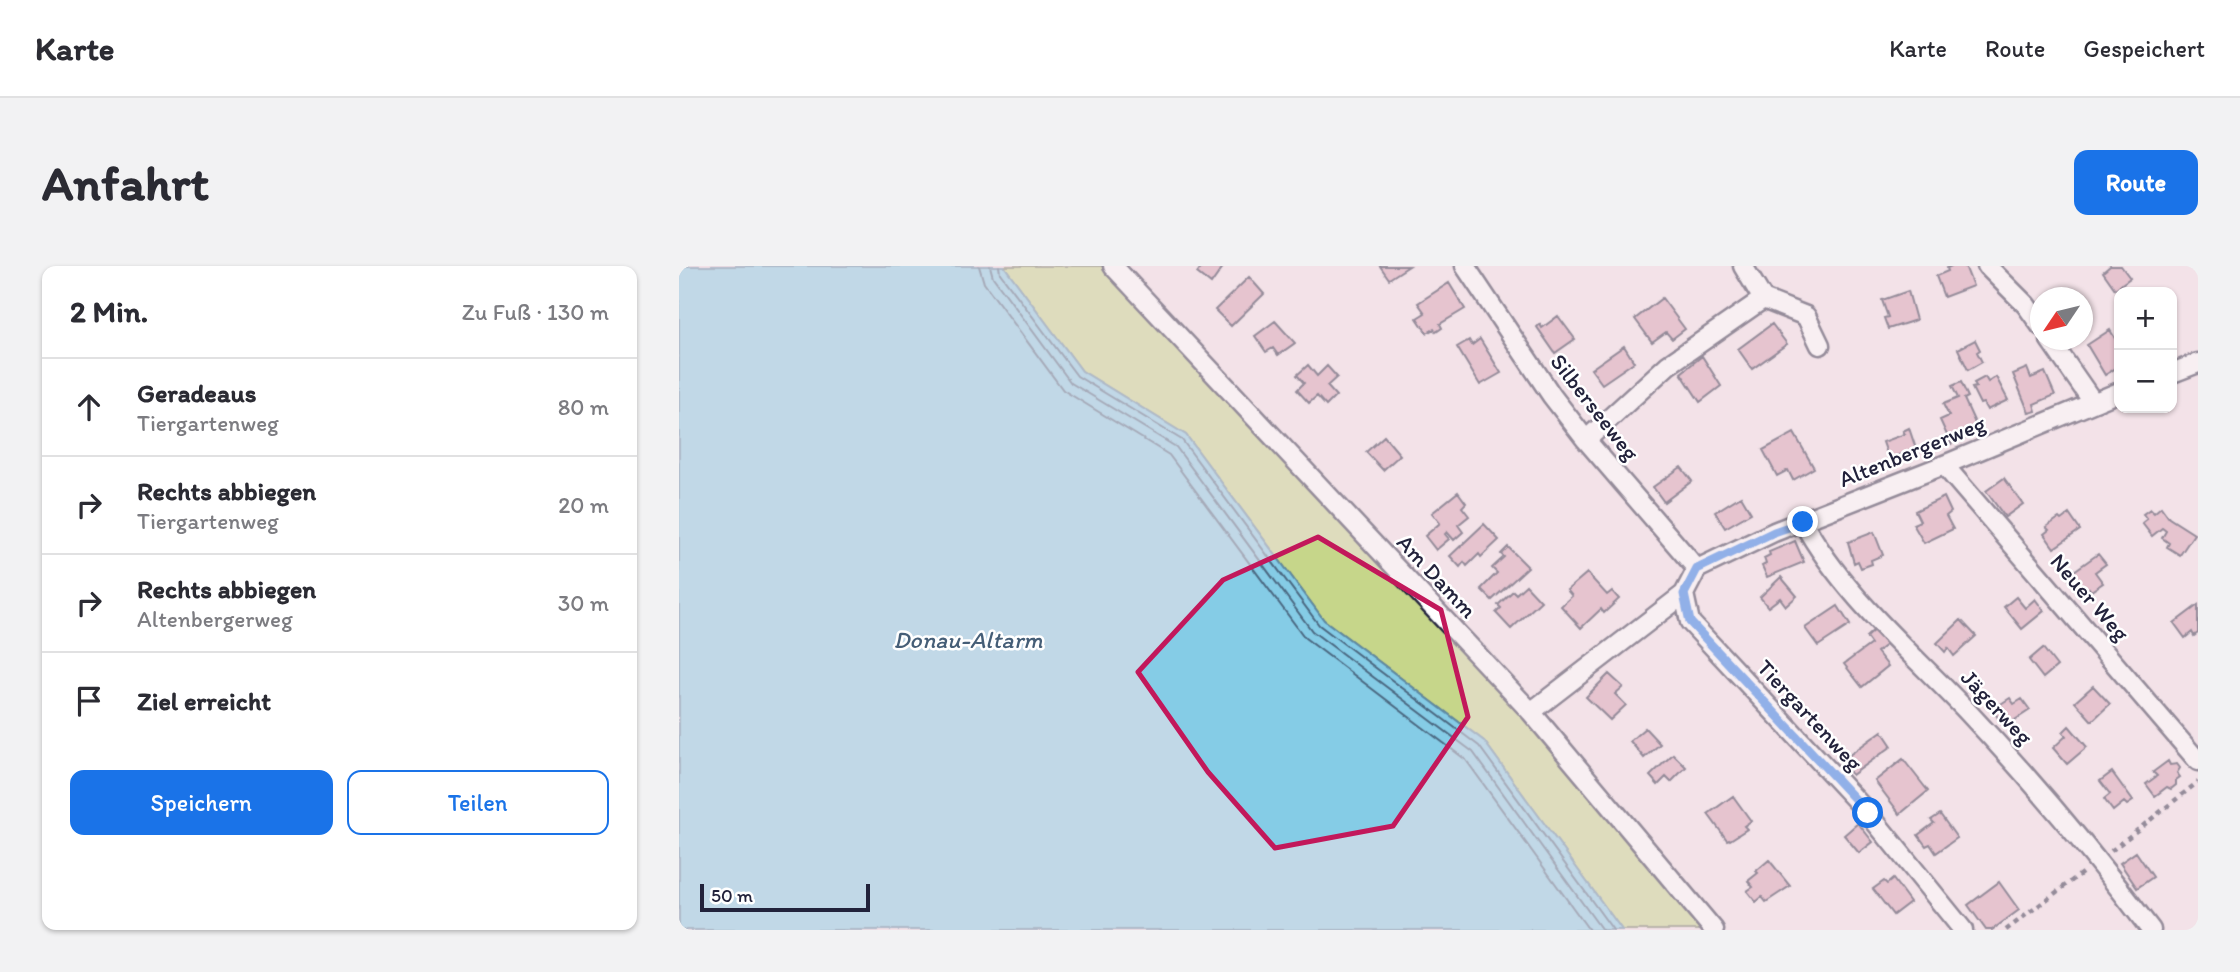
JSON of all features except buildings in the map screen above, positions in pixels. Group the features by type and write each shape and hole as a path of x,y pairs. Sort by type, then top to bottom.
{"street":[{"name":"Am Damm","path":"1113,266 1531,712 1714,930"},
{"name":"Silberseeweg","path":"1465,266 1552,396 1586,440 1697,569"},
{"path":"1743,266 1763,299 1806,316 1820,345"},
{"path":"1987,266 2030,311"},
{"path":"1586,440 1668,365 1763,299"},
{"path":"2057,350 2093,402"},
{"path":"2177,371 2198,363"},
{"name":"Altenbergerweg","path":"1697,569 1774,532 2114,394"},
{"name":"Neuer Weg","path":"1944,465 2198,761"},
{"name":"Jägerweg","path":"1803,522 1816,545 1848,587 2024,772 2099,861 2151,930"},
{"path":"1531,712 1684,594 1697,569"},
{"name":"Tiergartenweg","path":"1684,594 1690,622 1868,813 1963,930"}],"highlighted area":[{"path":"1318,537 1441,610 1468,717 1393,826 1275,848 1208,772 1138,672 1223,580"}],"green space":[{"path":"1004,266 1106,266 1523,717 1705,930 1622,930 1484,741 1324,620 1186,435 1082,371"}],"water":[{"name":"Donau-Altarm","path":"679,266 1004,266 1082,371 1186,435 1324,620 1484,741 1622,930 679,930"}],"route":[{"path":"1803,522 1774,532 1697,569 1684,594 1690,622 1868,813"}]}
